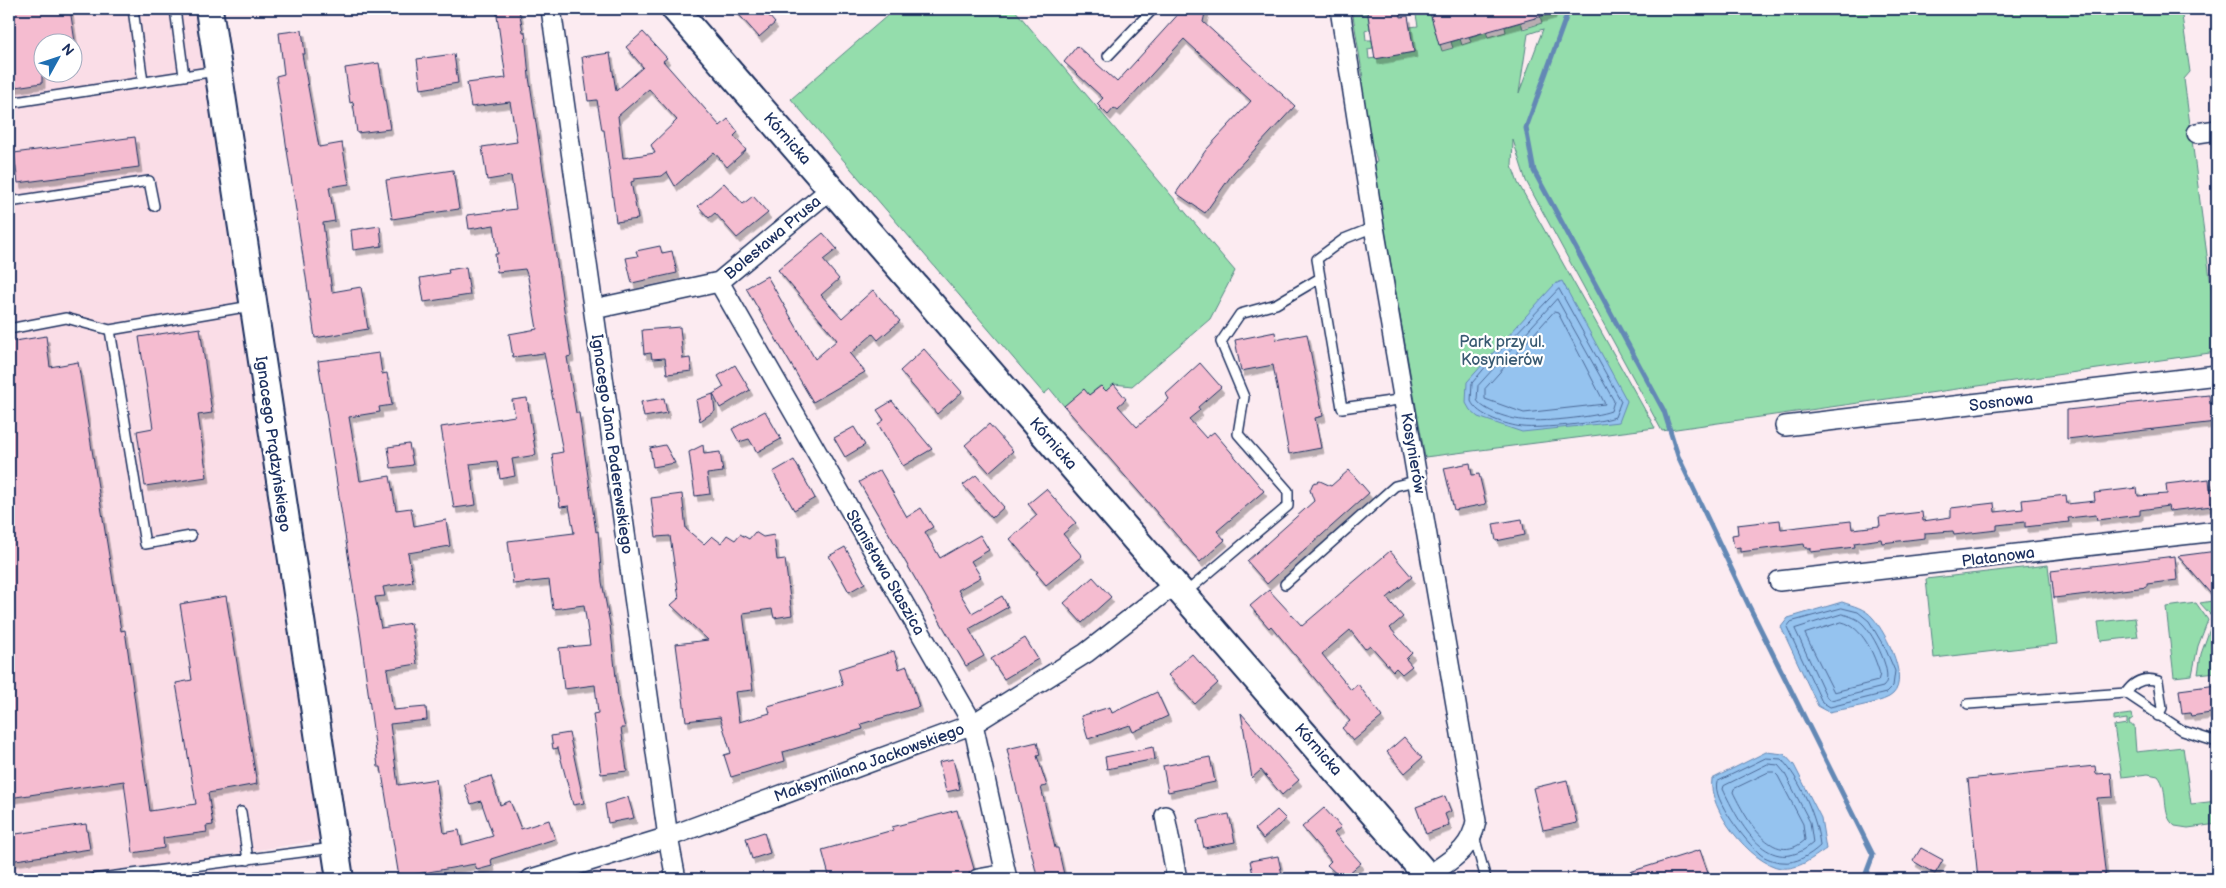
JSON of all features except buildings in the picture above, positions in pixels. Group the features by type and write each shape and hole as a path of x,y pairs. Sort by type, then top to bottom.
{"street":[{"name":"Ignacego Prądzyńskiego","path":"209,9 340,879"},
{"name":"Ignacego Jana Paderewskiego","path":"551,9 668,837 676,879"},
{"name":"Kórnicka","path":"675,9 1429,878"},
{"name":"Kosynierów","path":"1340,9 1374,228 1473,798 1476,821 1474,836"},
{"path":"2197,133 2217,130"},
{"name":"Bolesława Prusa","path":"594,309 719,282 832,188"},
{"name":"Stanisława Staszica","path":"719,282 973,724 1006,876"},
{"name":"Sosnowa","path":"1785,426 2217,375"},
{"name":"Platanowa","path":"1779,582 2217,531"},
{"name":"Maksymiliana Jackowskiego","path":"531,879 668,837 973,724 1086,653 1180,589"},
{"path":"1165,816 1177,879"},
{"path":"1429,878 1464,849 1474,836"},
{"path":"978,879 1006,876"}],"lane":[{"path":"133,9 144,82"},
{"path":"175,9 184,76"},
{"path":"1108,56 1153,9"},
{"path":"9,103 218,71"},
{"path":"9,202 149,181 154,206"},
{"path":"1374,228 1344,239 1317,259 1342,408 1405,399"},
{"path":"1180,589 1288,506 1288,492 1238,434 1244,397 1221,342 1240,314 1276,304 1320,278"},
{"path":"9,329 66,318 110,330 254,306"},
{"path":"110,330 145,544 191,536"},
{"path":"1285,584 1395,486 1419,480"},
{"path":"2126,693 2131,686 2145,679 2158,681 2162,708 2158,716"},
{"path":"1968,704 2126,693 2158,716 2183,730 2217,742"},
{"path":"241,812 248,860"},
{"path":"1474,836 1486,879"},
{"path":"93,879 335,847"}],"shaded area":[{"path":"9,9 196,9 320,840 79,879 9,879"}],"green space":[{"path":"895,9 1014,9 1235,271 1210,319 1132,386 1114,384 1106,391 1100,386 1089,395 1064,406 1050,389 1044,394 791,99"},
{"name":"Park przy ul. Kosynierów","path":"1352,9 1361,9 1362,14 1368,13 1370,29 1365,31 1366,40 1372,40 1373,48 1368,49 1369,59 1414,52 1410,27 1418,26 1416,15 1418,9 1429,9 1442,51 1453,48 1451,42 1460,39 1462,45 1471,42 1469,37 1486,32 1488,37 1506,32 1505,27 1521,22 1523,29 1542,23 1538,9 2181,9 2190,72 2184,79 2217,332 2217,352 1662,431 1526,181 1513,140 1512,166 1518,183 1655,428 1425,457 1373,164 1377,162 1374,150 1370,150 1358,79 1363,78","holes":["1543,29 1519,93 1528,34"]},
{"path":"2048,565 2057,644 1934,658 1926,579"},
{"path":"2212,601 2217,608 2217,622 2200,603"},
{"path":"2196,603 2208,620 2198,646 2192,675 2174,677 2166,607"},
{"path":"2135,618 2138,637 2101,641 2098,622"},
{"path":"2212,623 2217,627 2217,652 2215,658 2217,661 2217,672 2198,674 2201,654"},
{"path":"2132,714 2133,718 2129,721 2130,725 2134,725 2136,752 2183,747 2191,804 2217,801 2217,824 2188,828 2175,826 2168,816 2164,788 2158,776 2148,774 2122,777 2114,726 2127,724 2127,719 2114,721 2114,716"}],"water":[{"path":"1562,281 1627,401 1619,422 1522,432 1478,417 1470,410 1466,403 1467,382 1555,284"},
{"path":"1842,602 1866,612 1878,625 1895,658 1898,681 1896,690 1884,700 1829,712 1818,706 1781,627 1788,618"},
{"path":"1766,752 1784,754 1794,765 1821,818 1826,849 1805,863 1794,867 1781,868 1769,864 1745,846 1724,819 1716,805 1712,791 1712,779"}],"waterway":[{"path":"1569,9 1526,128 1534,171 1664,411 1678,456 1749,606 1873,855 1864,879"}]}
